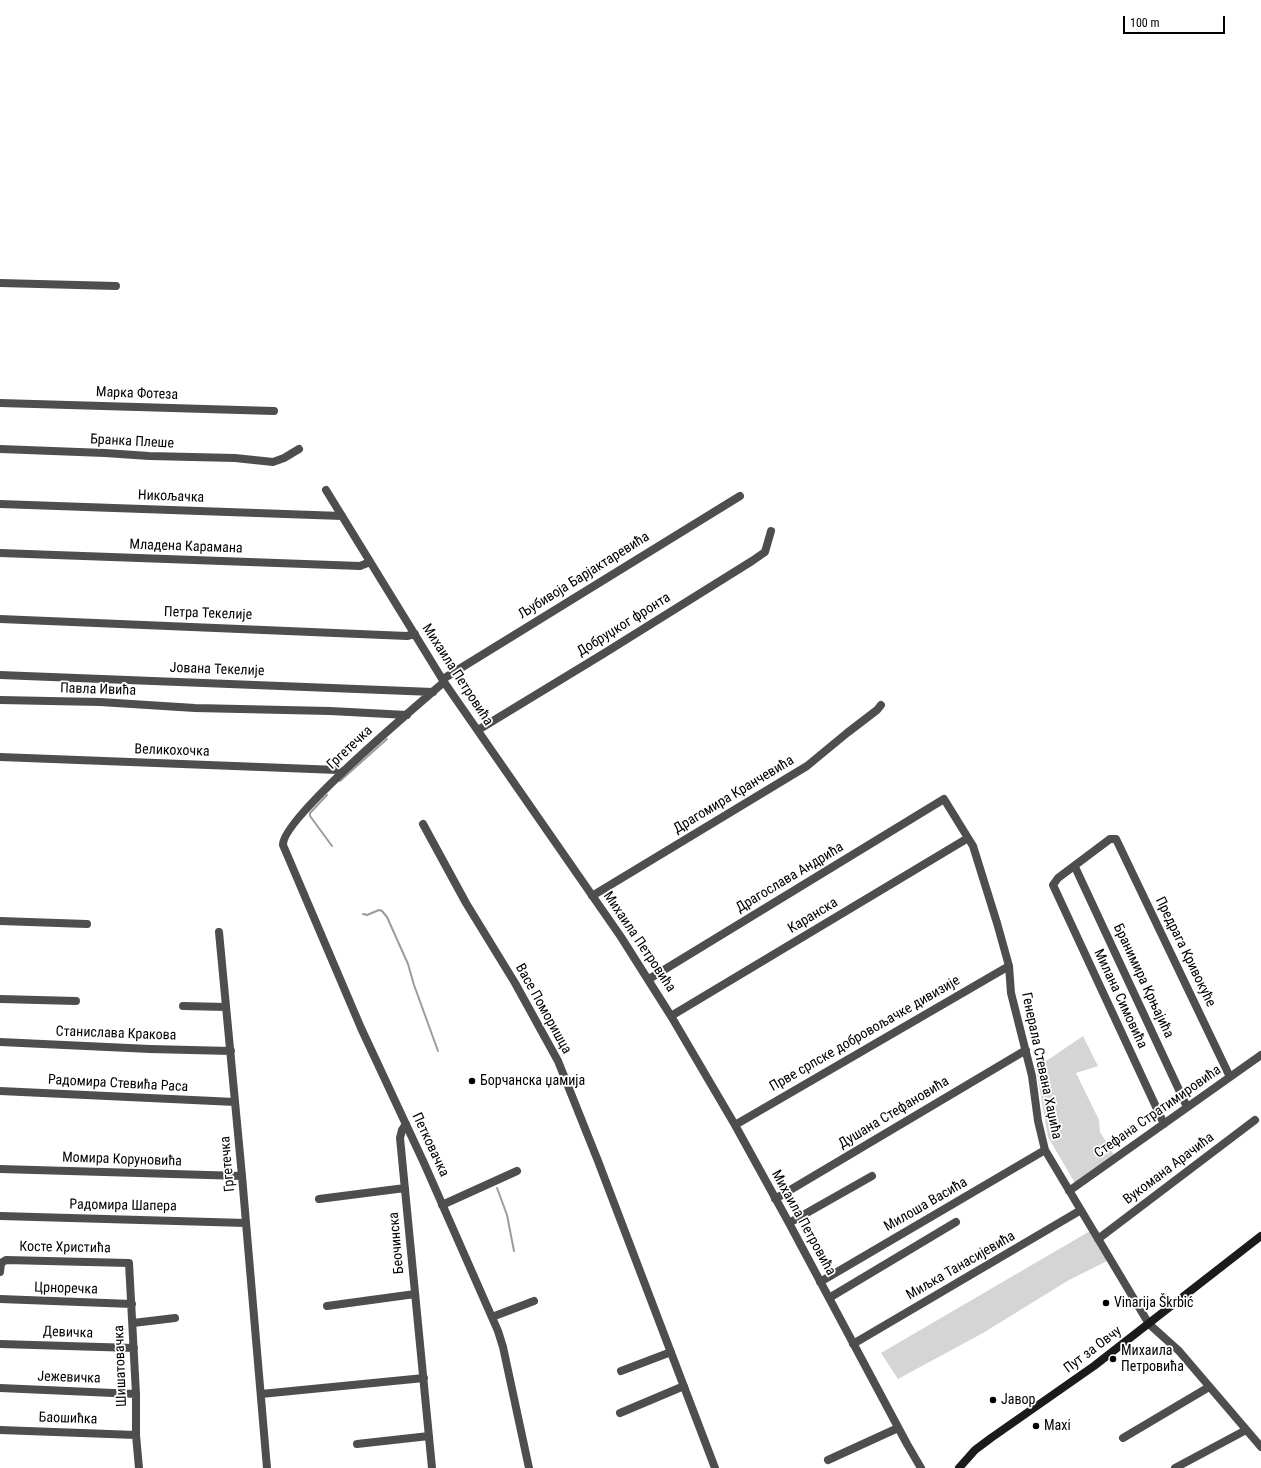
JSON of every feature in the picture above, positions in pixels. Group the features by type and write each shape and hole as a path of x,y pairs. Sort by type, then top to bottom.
{"street":[{"path":"0,283 116,286"},
{"name":"Марка Фотеза","path":"0,403 274,411"},
{"name":"Бранка Плеше","path":"0,449 264,460 273,462 280,460 299,449"},
{"name":"Михаила Петровића","path":"326,490 444,680 649,979 672,1016 735,1125 789,1223 898,1428 921,1468"},
{"name":"Љубивоја Барјактаревића","path":"444,680 740,496"},
{"name":"Никољачка","path":"0,504 342,516"},
{"name":"Добруџког фронта","path":"478,730 752,561 765,552 771,531"},
{"name":"Младена Карамана","path":"0,553 360,566 370,562"},
{"name":"Петра Текелије","path":"0,619 407,636 415,634"},
{"name":"Јована Текелије","path":"0,674 433,692"},
{"name":"Гргетечка","path":"283,842 293,825 342,772 433,692 444,680"},
{"name":"Павла Ивића","path":"0,700 100,702 195,708 330,711 406,715"},
{"name":"Драгомира Кранчевића","path":"592,896 807,766 877,710 881,705"},
{"name":"Великохочка","path":"0,757 331,770 342,772"},
{"name":"Генерала Стевана Хаџића","path":"944,799 976,852 1009,966 1011,993 1032,1076 1038,1121 1045,1150 1149,1324 1179,1351 1261,1447"},
{"name":"Драгослава Андрића","path":"649,979 944,799"},
{"name":"Васе Поморишца","path":"423,824 470,910 515,983 558,1061 715,1468"},
{"name":"Каранска","path":"672,1016 968,838"},
{"name":"Предрага Кривокуће","path":"1075,866 1110,839 1116,839 1230,1077"},
{"name":"Петковачка","path":"283,842 339,978 492,1317 503,1347 529,1468"},
{"name":"Милана Симовића","path":"1075,866 1058,878 1053,885 1164,1124"},
{"name":"Бранимира Крњајића","path":"1075,866 1187,1107"},
{"path":"0,921 87,924"},
{"name":"Гргетечка","path":"219,932 231,1051 267,1468"},
{"name":"Прве српске добровољачке дивизије","path":"735,1125 1009,966"},
{"path":"0,999 76,1001"},
{"path":"183,1006 226,1007"},
{"name":"Станислава Кракова","path":"0,1042 231,1051"},
{"name":"Душана Стефановића","path":"775,1199 1026,1050"},
{"name":"Стефана Стратимировића","path":"1069,1191 1261,1055"},
{"name":"Радомира Стевића Раса","path":"0,1091 235,1102"},
{"name":"Вукомана Арачића","path":"1098,1239 1255,1120"},
{"name":"Беочинска","path":"406,1124 402,1130 400,1138 432,1468"},
{"name":"Милоша Васића","path":"820,1282 1045,1150"},
{"name":"Момира Коруновића","path":"0,1169 242,1176"},
{"path":"442,1205 517,1171"},
{"path":"789,1223 872,1176"},
{"path":"319,1199 405,1188"},
{"name":"Миљка Танасијевића","path":"853,1344 1081,1210"},
{"name":"Радомира Шапера","path":"0,1216 246,1223"},
{"path":"829,1298 956,1222"},
{"name":"Пут за Овчу","path":"959,1468 975,1450 1089,1369 1261,1236"},
{"name":"Косте Христића","path":"0,1263 6,1260 129,1263"},
{"path":"0,1263 0,1272"},
{"name":"Шишатовачка","path":"129,1263 136,1394 136,1435 139,1468"},
{"path":"327,1306 415,1294"},
{"name":"Црноречка","path":"0,1299 132,1304"},
{"path":"492,1317 534,1301"},
{"path":"133,1323 175,1318"},
{"name":"Девичка","path":"0,1344 134,1348"},
{"path":"621,1371 671,1352"},
{"path":"261,1394 424,1378"},
{"path":"620,1413 684,1386"},
{"path":"1123,1438 1209,1386"},
{"name":"Јежевичка","path":"0,1388 136,1394"},
{"path":"828,1460 898,1428"},
{"name":"Баошићка","path":"0,1430 136,1435"},
{"path":"1176,1468 1246,1430"},
{"path":"357,1444 429,1436"}],"shaded area":[{"path":"1083,1036 1098,1066 1076,1073 1099,1120 1100,1132 1114,1155 1075,1183 1048,1137 1036,1068"},
{"path":"1090,1231 1107,1261 1069,1280 983,1333 898,1379 881,1353"}],"waterway":[{"path":"340,781 387,739"},
{"path":"327,795 310,813 310,816 332,846"},
{"path":"363,914 367,915 379,910 382,911 387,917 408,964 438,1051"},
{"path":"497,1188 507,1215 514,1251"}],"place":[{"name":"Борчанска џамија","path":"472,1081"},
{"name":"Vinarija Škrbić","path":"1106,1303"},
{"name":"Михаила Петровића","path":"1113,1359"},
{"name":"Јавор","path":"993,1400"},
{"name":"Maxi","path":"1036,1426"}]}
